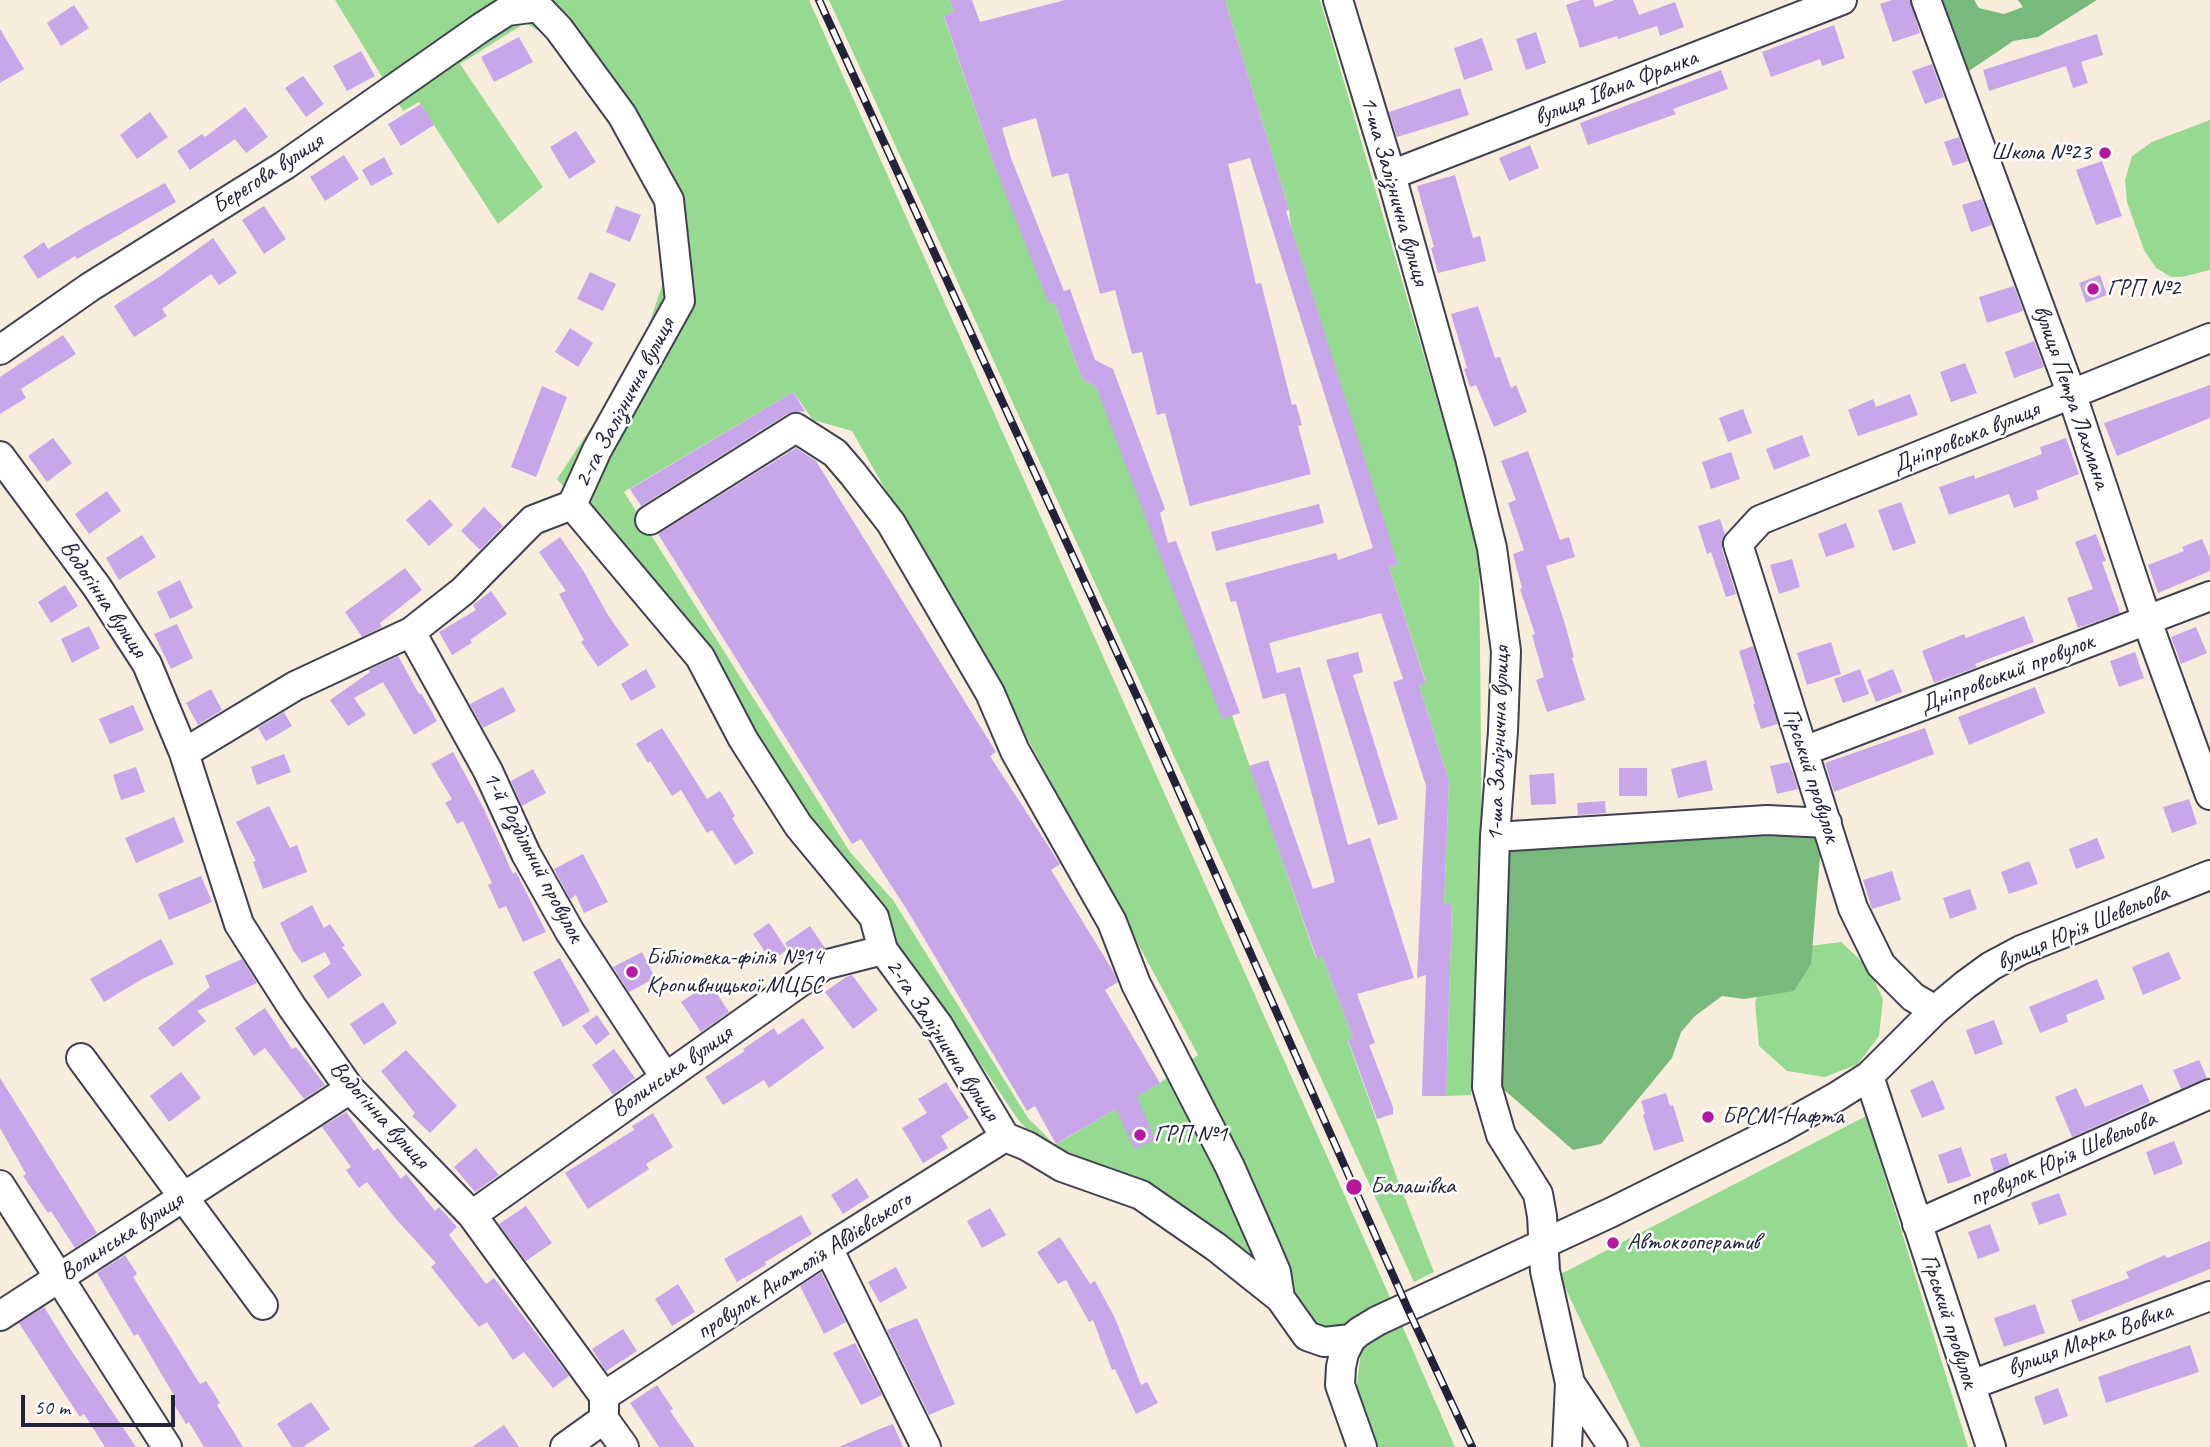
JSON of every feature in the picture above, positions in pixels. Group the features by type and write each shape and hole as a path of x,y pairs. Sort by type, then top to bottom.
{"street":[{"name":"1-ша Залізнична вулиця","path":"1338,0 1391,175 1470,458 1492,548 1506,651 1495,837 1487,1087 1501,1135 1538,1194 1545,1271 1570,1383"},
{"name":"вулиця Івана Франка","path":"1391,175 1842,0"},
{"name":"вулиця Петра Лахмана","path":"1926,0 2072,396 2147,621 2210,795"},
{"name":"Берегова вулиця","path":"0,350 90,287 285,165 507,11 538,7"},
{"name":"2-га Залізнична вулиця","path":"411,632 463,592 533,520 572,505 597,450 680,301 669,200 622,115 559,29 538,7"},
{"name":"Дніпровська вулиця","path":"1760,520 2210,338"},
{"path":"650,520 796,428 835,453 853,474 891,523 990,693 1015,751 1112,922 1136,984 1230,1167 1276,1272 1280,1298"},
{"name":"Водогінна вулиця","path":"0,456 97,587 147,664 184,754 239,924 292,1007 350,1089 472,1215 604,1408 624,1447"},
{"name":"2-га Залізнична вулиця","path":"572,505 699,657 743,739 798,825 874,917 883,950 937,1025 1005,1137 1027,1146 1062,1167 1141,1195 1216,1247 1280,1298 1307,1336 1324,1342 1352,1339"},
{"name":"Гірський провулок","path":"1760,520 1738,544 1853,908 1881,965 1913,997 1935,1010"},
{"name":"Дніпровський провулок","path":"1804,751 2210,596"},
{"path":"184,754 295,686 411,632"},
{"name":"1-й Роздільний провулок","path":"411,632 488,771 526,854 570,933 665,1077"},
{"path":"1495,837 1767,820 1827,823"},
{"name":"вулиця Юрія Шевельова","path":"1352,1339 1377,1321 1543,1245 1779,1129 1836,1097 1869,1076 1935,1010 1991,966 2021,950 2210,875"},
{"name":"Волинська вулиця","path":"472,1215 824,965 883,950"},
{"path":"81,1058 263,1305"},
{"name":"Гірський провулок","path":"1869,1076 1991,1447"},
{"name":"Волинська вулиця","path":"0,1316 350,1089"},
{"name":"провулок Юрія Шевельова","path":"1917,1224 2210,1094"},
{"name":"провулок Анатолія Авдієвського","path":"565,1447 604,1408 828,1248 1005,1137"},
{"path":"0,1185 167,1447"},
{"path":"828,1248 926,1447"},
{"name":"вулиця Марка Вовчка","path":"1971,1385 2210,1296"},
{"path":"1352,1339 1341,1367 1340,1385 1362,1447"},
{"path":"1567,1447 1570,1383"},
{"path":"1570,1383 1614,1447"}],"green space":[{"path":"335,0 809,0 1455,1447 1378,1447 1356,1390 1361,1351 1349,1324 1336,1330 1310,1324 1248,1252 1133,1179 1044,1146 1019,1121 951,1020 794,805 708,654 557,479 639,355 671,258 663,203 552,38 525,23 460,64 543,187 498,224 419,102 403,111","holes":["793,392 813,420 852,431 1025,734 1198,1055 1160,1083 1055,1145 1028,1118 893,900 850,852 624,492"]},
{"path":"829,0 949,0 954,12 944,17 993,162 1054,302 1082,379 1096,387 1232,715 1316,958 1322,956 1353,1038 1348,1041 1434,1272 1414,1282"},
{"path":"1225,0 1320,0 1479,544 1482,854 1471,1095 1446,1096 1452,905 1444,904 1449,781 1419,686 1426,683 1389,567 1397,565 1291,227 1289,210"},
{"path":"1930,0 1974,0 1979,8 2004,14 2023,7 2018,0 2097,0 2038,37 2013,41 1966,73"},
{"path":"2210,120 2210,270 2171,277 2156,268 2144,250 2127,202 2125,180 2132,156 2152,142"},
{"path":"1772,833 1810,834 1821,845 1811,964 1794,991 1744,999 1722,996 1695,1016 1681,1032 1672,1058 1601,1144 1573,1150 1502,1088 1509,851"},
{"path":"1841,942 1867,966 1883,999 1879,1036 1858,1064 1825,1077 1787,1071 1759,1046 1755,1002 1770,964 1801,947"},
{"path":"1866,1116 1968,1447 1641,1447 1559,1275"}],"building":[{"path":"949,0 972,0 980,22 1065,0 1225,0 1289,210 1286,211 1398,565 1389,567 1426,684 1419,686 1449,781 1444,904 1452,904 1446,1096 1422,1096 1426,975 1417,978 1426,786 1393,682 1403,679 1381,613 1269,643 1277,673 1300,667 1348,845 1370,838 1414,978 1357,994 1375,1043 1369,1045 1393,1107 1393,1114 1377,1119 1348,1040 1353,1038 1322,956 1317,959 1249,766 1268,760 1313,889 1335,882 1285,693 1263,699 1236,601 1231,602 1225,583 1336,553 1338,560 1373,548 1250,158 1228,164 1256,284 1261,283 1292,405 1296,404 1302,425 1298,426 1311,474 1190,506 1165,413 1157,415 1142,352 1132,354 1115,290 1100,294 1068,173 1052,177 1036,118 1002,128 1011,158 1064,291 1070,289 1095,360 1113,369 1165,509 1160,513 1168,543 1176,541 1240,713 1222,719 1096,387 1082,379 1054,302 1049,304 993,162 944,16 954,12"},
{"path":"1581,0 1593,0 1595,7 1615,0 1633,0 1639,15 1675,2 1684,27 1660,36 1657,26 1580,48 1566,5"},
{"path":"1892,0 1910,0 1920,33 1893,42 1880,4"},
{"path":"74,5 89,28 61,46 47,23"},
{"path":"1834,25 1845,58 1822,66 1820,59 1771,77 1762,52"},
{"path":"0,29 24,69 0,83"},
{"path":"1536,32 1546,63 1526,70 1516,39"},
{"path":"2097,34 2103,55 2081,62 2088,83 2073,88 2066,66 1989,91 1983,70"},
{"path":"519,37 533,62 494,82 481,57"},
{"path":"1482,38 1493,70 1464,80 1454,48"},
{"path":"361,51 375,76 347,91 333,66"},
{"path":"1932,64 1944,97 1925,104 1912,71"},
{"path":"1721,70 1728,89 1673,109 1676,114 1588,145 1580,123"},
{"path":"303,76 324,104 306,117 285,88"},
{"path":"1460,88 1469,115 1397,137 1389,112"},
{"path":"421,104 434,125 401,146 388,124"},
{"path":"245,107 268,137 246,153 235,139 190,170 177,151 202,134 205,137"},
{"path":"150,112 168,137 137,159 120,135"},
{"path":"576,131 596,162 569,179 550,147"},
{"path":"1959,137 1968,161 1953,166 1944,142"},
{"path":"1530,145 1539,168 1509,181 1499,158"},
{"path":"344,155 359,179 325,201 310,177"},
{"path":"384,157 393,174 371,186 362,170"},
{"path":"2102,161 2122,216 2096,225 2076,170"},
{"path":"1455,175 1473,238 1480,236 1486,261 1438,273 1431,248 1434,247 1417,186"},
{"path":"165,183 176,202 77,259 75,256 38,279 23,256 44,242 48,249"},
{"path":"1982,199 1992,225 1971,232 1962,205"},
{"path":"264,206 286,239 264,254 242,220"},
{"path":"616,206 641,215 630,242 606,232"},
{"path":"213,238 237,273 219,285 211,274 162,309 167,316 134,337 114,306"},
{"path":"590,272 616,284 603,311 577,299"},
{"name":"ГРП №2","path":"2100,275 2107,295 2086,303 2079,283"},
{"path":"2014,286 2023,311 1987,323 1979,297"},
{"path":"1478,306 1495,358 1500,357 1511,388 1516,385 1527,412 1494,427 1476,385 1470,387 1451,314"},
{"path":"570,328 593,343 578,367 555,352"},
{"path":"63,335 76,354 21,389 26,398 0,414 0,377"},
{"path":"2034,341 2044,367 2014,378 2005,352"},
{"path":"1965,363 1977,393 1951,402 1940,372"},
{"path":"2210,385 2210,418 2117,456 2104,423"},
{"path":"542,386 567,397 536,477 511,467"},
{"path":"793,392 805,411 787,414 641,506 630,489"},
{"path":"1910,394 1918,415 1858,436 1848,410 1873,399 1876,407"},
{"path":"1743,409 1752,433 1728,442 1719,418"},
{"path":"1802,435 1810,456 1774,470 1766,449"},
{"path":"53,438 72,463 47,482 28,456"},
{"path":"2066,438 2079,474 2036,491 2039,499 2014,508 2009,494 1949,515 1939,487 1974,475 1975,479 2042,454 2040,447"},
{"path":"796,448 816,461 996,752 990,756 1060,864 1051,870 1118,982 1105,990 1160,1083 1137,1097 1155,1140 1134,1149 1116,1109 1056,1144 1035,1106 1027,1111 909,913 861,839 852,844 658,534"},
{"path":"1528,451 1560,540 1569,537 1575,557 1546,566 1585,700 1547,712 1536,680 1544,677 1532,635 1535,634 1520,589 1522,588 1513,554 1524,550 1508,503 1516,500 1501,461"},
{"path":"1731,452 1740,479 1711,489 1702,462"},
{"path":"107,491 121,511 89,534 75,514"},
{"path":"430,499 453,525 429,546 406,520"},
{"path":"1901,502 1916,543 1893,551 1878,510"},
{"path":"1319,504 1324,523 1216,551 1211,532"},
{"path":"484,507 503,526 480,550 461,531"},
{"path":"1720,519 1725,534 1722,549 1736,594 1726,597 1711,552 1707,554 1698,526"},
{"path":"1846,523 1855,547 1826,557 1818,534"},
{"path":"2096,534 2106,561 2102,562 2120,613 2078,628 2067,598 2093,589 2075,542"},
{"path":"142,535 156,557 119,580 106,558"},
{"path":"560,537 629,645 598,667 581,642 584,640 559,594 566,591 539,552"},
{"path":"2202,539 2210,558 2210,571 2158,593 2148,565 2184,551 2182,547"},
{"path":"1792,559 1800,587 1779,594 1770,565"},
{"path":"405,568 422,590 380,623 382,627 362,637 345,612"},
{"path":"180,580 193,608 170,619 157,592"},
{"path":"65,585 78,606 51,623 38,602"},
{"path":"491,591 507,614 470,640 472,643 452,655 439,632 476,610 473,605"},
{"path":"2024,616 2034,642 1934,683 1922,651 1964,634 1966,638"},
{"path":"177,624 193,658 171,669 154,634"},
{"path":"89,626 100,648 72,663 61,639"},
{"path":"2196,627 2207,653 2181,664 2171,637"},
{"path":"1831,642 1841,674 1807,685 1797,653"},
{"path":"1753,646 1778,724 1761,729 1739,651"},
{"path":"1358,652 1363,672 1353,675 1398,819 1378,825 1326,660"},
{"path":"2135,652 2144,678 2119,687 2110,661"},
{"path":"398,656 437,721 414,735 383,682 354,698 366,715 348,726 330,700 370,672 369,670"},
{"path":"646,669 656,687 631,701 621,684"},
{"path":"1860,669 1869,694 1843,703 1834,679"},
{"path":"1893,669 1902,692 1876,702 1867,680"},
{"path":"503,687 516,711 483,728 470,704"},
{"path":"2035,687 2045,713 1969,745 1958,717"},
{"path":"211,689 222,710 198,725 186,703"},
{"path":"133,705 144,730 110,744 99,719"},
{"path":"284,712 292,726 266,741 258,728"},
{"path":"662,728 707,799 720,791 735,816 732,818 754,853 735,865 712,830 707,833 681,790 672,796 636,744"},
{"path":"1925,728 1934,754 1834,792 1825,763"},
{"path":"453,752 484,809 513,874 516,872 546,932 523,942 506,906 499,909 488,885 492,883 463,821 457,824 445,803 452,799 431,764"},
{"path":"284,754 291,772 257,785 251,767"},
{"path":"1706,760 1713,790 1678,798 1671,769"},
{"path":"1789,762 1798,789 1777,794 1770,766"},
{"path":"136,767 145,792 121,800 113,775"},
{"path":"1619,768 1647,768 1647,796 1619,796"},
{"path":"533,769 546,793 522,806 511,781"},
{"path":"1554,773 1556,804 1531,805 1529,775"},
{"path":"2189,799 2197,824 2172,833 2163,807"},
{"path":"1605,801 1606,813 1578,815 1577,803"},
{"path":"269,806 290,848 297,845 307,872 263,889 253,862 256,861 236,822"},
{"path":"174,817 184,842 136,863 125,838"},
{"path":"2097,838 2105,858 2076,869 2069,849"},
{"path":"583,854 608,902 584,913 576,895 570,899 554,869"},
{"path":"2029,861 2038,884 2009,894 2001,872"},
{"path":"1892,871 1901,900 1872,909 1863,880"},
{"path":"201,876 212,902 169,920 158,894"},
{"path":"1970,889 1977,909 1950,919 1943,898"},
{"path":"312,905 324,928 330,924 362,975 328,999 313,976 331,964 325,952 302,963 280,923"},
{"path":"769,923 787,950 771,961 753,934"},
{"path":"810,926 825,948 815,951 798,963 785,943"},
{"path":"161,939 174,964 104,1002 90,979"},
{"name":"Бібліотека-філія №14 Кропивницької МЦБС","path":"642,952 655,978 629,992 613,967"},
{"path":"2169,952 2181,979 2143,995 2132,967"},
{"path":"560,958 590,1011 563,1027 533,972"},
{"path":"242,959 257,983 197,1011 206,1021 173,1047 158,1028 210,987 205,976"},
{"path":"852,975 878,1010 853,1029 825,992"},
{"path":"2097,979 2105,999 2066,1015 2068,1022 2040,1033 2029,1007"},
{"path":"710,983 729,1012 701,1032 681,1002"},
{"path":"383,1002 397,1023 364,1045 350,1024"},
{"path":"265,1008 292,1049 296,1047 325,1085 304,1099 265,1048 254,1056 235,1028"},
{"path":"597,1015 610,1034 596,1045 582,1026"},
{"path":"803,1018 824,1048 769,1088 764,1080 723,1105 705,1077 774,1028 778,1035"},
{"path":"1994,1020 2003,1044 1975,1055 1966,1030"},
{"path":"614,1049 635,1078 613,1095 592,1065"},
{"path":"406,1050 457,1106 430,1133 412,1116 415,1113 381,1071"},
{"path":"2199,1060 2207,1078 2181,1089 2173,1070"},
{"path":"181,1072 201,1098 169,1122 150,1096"},
{"path":"0,1078 97,1233 75,1248 51,1211 48,1213 23,1176 26,1174 0,1128"},
{"path":"1933,1080 1945,1109 1922,1118 1910,1090"},
{"path":"946,1082 969,1118 941,1136 948,1148 923,1163 902,1128 927,1113 918,1099"},
{"path":"2142,1084 2150,1102 2072,1137 2055,1097 2076,1088 2085,1107"},
{"path":"1666,1093 1670,1106 1673,1105 1684,1141 1654,1151 1641,1101"},
{"path":"346,1112 374,1151 378,1148 401,1179 406,1174 435,1211 439,1207 457,1227 449,1235 486,1284 494,1278 569,1376 553,1388 524,1352 513,1360 487,1322 479,1327 431,1267 436,1263 367,1182 359,1188 346,1170 351,1167 322,1127"},
{"path":"653,1113 673,1147 646,1164 649,1169 588,1209 565,1173 634,1130 632,1126"},
{"path":"2174,1141 2183,1164 2154,1175 2146,1152"},
{"path":"1961,1147 1971,1176 1948,1184 1938,1155"},
{"path":"476,1148 499,1175 475,1192 454,1167"},
{"path":"2006,1153 2010,1165 1994,1172 1990,1159"},
{"path":"857,1178 869,1197 843,1214 831,1195"},
{"path":"2059,1193 2067,1215 2039,1225 2031,1203"},
{"path":"526,1206 552,1243 526,1261 499,1224"},
{"path":"990,1208 1006,1235 982,1248 967,1221"},
{"path":"801,1215 812,1234 737,1282 724,1259"},
{"path":"1990,1224 2000,1251 1978,1259 1968,1232"},
{"path":"1060,1237 1090,1284 1095,1281 1115,1318 1141,1385 1147,1382 1158,1403 1136,1414 1115,1369 1112,1370 1093,1320 1089,1322 1066,1280 1058,1284 1037,1252"},
{"path":"2210,1241 2210,1269 2079,1322 2071,1300 2129,1278 2126,1272 2165,1255 2167,1258"},
{"path":"125,1255 137,1274 133,1277 200,1384 206,1381 220,1403 217,1405 243,1447 204,1447 189,1422 186,1424 172,1401 176,1399 138,1334 134,1336 97,1273"},
{"path":"896,1267 907,1288 880,1303 868,1282"},
{"path":"821,1272 846,1322 824,1334 800,1286"},
{"path":"678,1284 695,1312 672,1326 655,1299"},
{"path":"2035,1304 2045,1333 2004,1347 1994,1318"},
{"path":"44,1307 136,1447 105,1447 84,1414 80,1417 58,1384 19,1323"},
{"path":"917,1318 955,1404 929,1415 887,1330"},
{"path":"623,1329 637,1351 606,1371 592,1349"},
{"path":"855,1343 882,1395 861,1405 833,1353"},
{"path":"2190,1345 2199,1372 2106,1403 2098,1377"},
{"path":"657,1385 673,1409 670,1411 695,1447 659,1447 630,1403"},
{"path":"2058,1388 2068,1416 2044,1425 2034,1397"},
{"path":"311,1402 330,1429 303,1447 292,1447 277,1424"},
{"path":"893,1424 903,1447 839,1447 882,1428"},
{"path":"504,1425 519,1447 472,1447"}],"railway":[{"path":"819,0 1138,699 1407,1307 1472,1447"}],"place":[{"name":"Школа №23","path":"2105,153"},
{"name":"ГРП №2","path":"2093,289"},
{"name":"Бібліотека-філія №14 Кропивницької МЦБС","path":"632,972"},
{"name":"БРСМ-Нафта","path":"1708,1117"},
{"name":"ГРП №1","path":"1140,1135"},
{"name":"Балашівка","path":"1354,1187"},
{"name":"Автокооператив","path":"1613,1243"}]}
